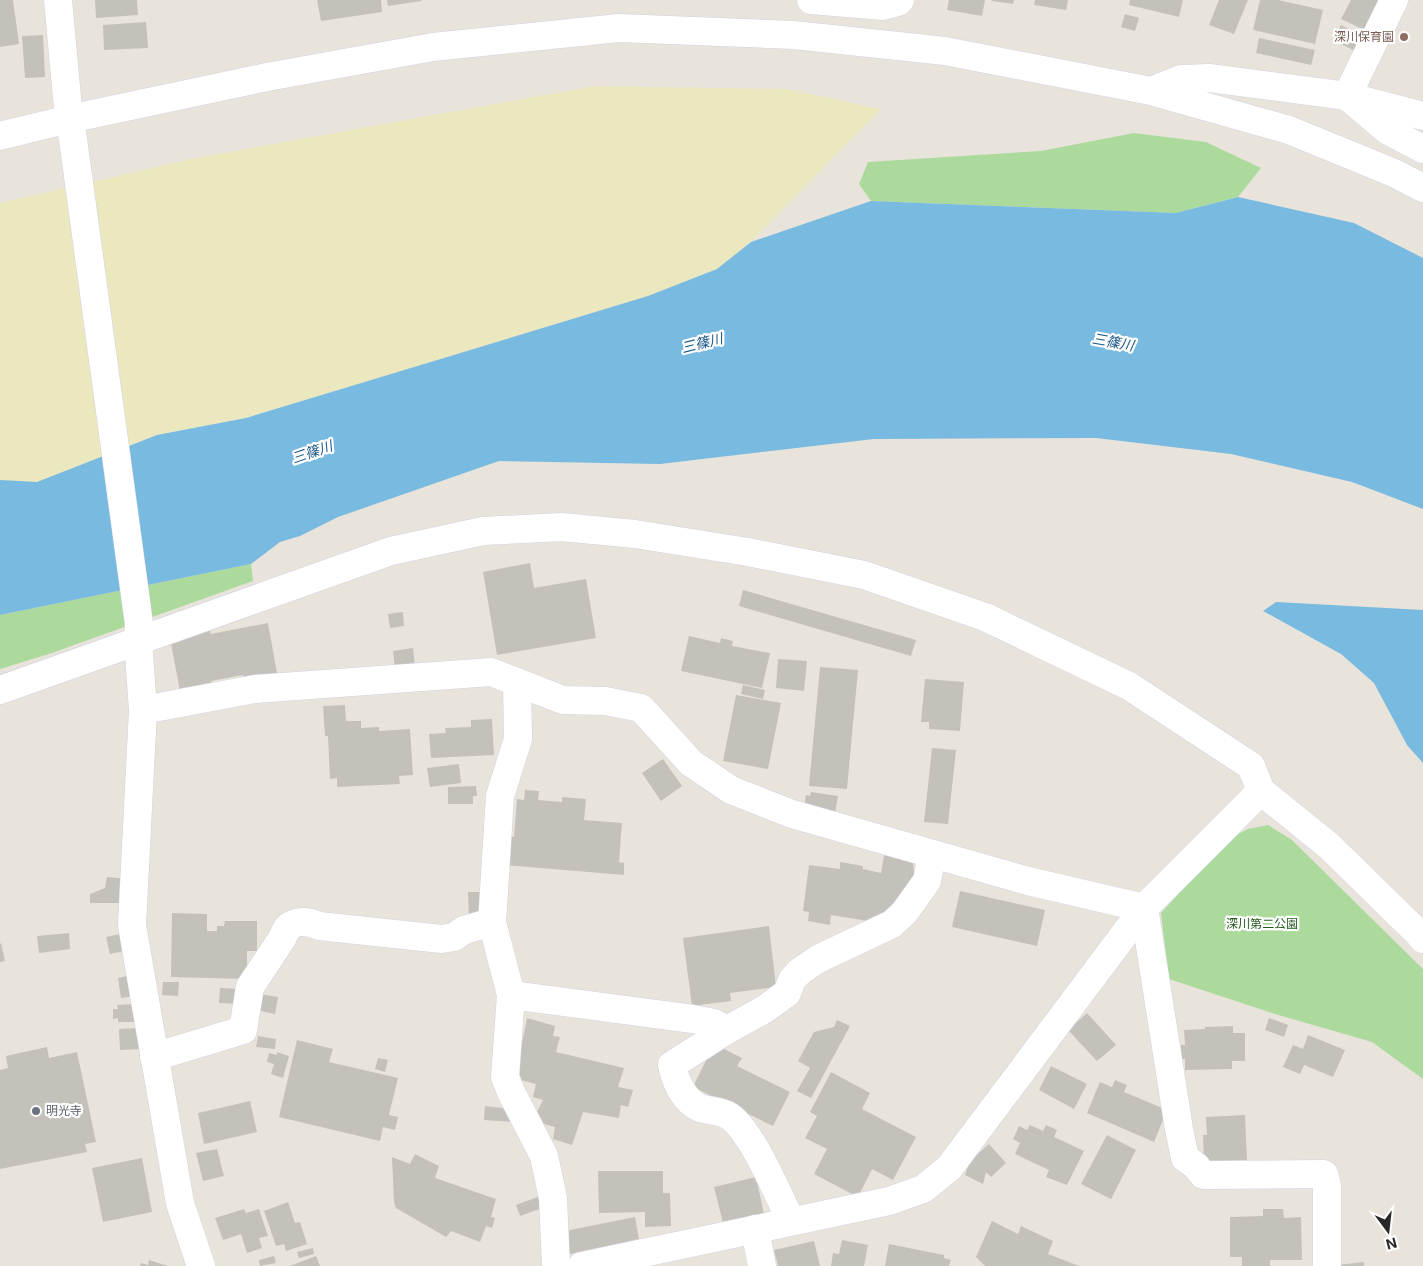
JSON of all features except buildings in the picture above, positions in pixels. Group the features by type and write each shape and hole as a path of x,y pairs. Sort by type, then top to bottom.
{"street":[{"path":"58,0 71,129 138,633 143,710 132,925 180,1203 201,1266"},
{"path":"811,0 883,6 900,0"},
{"path":"1347,96 1394,0"},
{"path":"2,135 71,129 267,77 433,47 619,28 794,35 945,51 1151,91 1289,130 1394,173 1423,188"},
{"path":"1151,91 1181,79 1209,78 1347,96 1423,116"},
{"path":"1347,96 1386,130 1423,149"},
{"path":"0,690 138,633 391,551 483,531 562,528 635,534 748,552 864,575 985,617 1129,686 1251,766 1261,791 1329,846 1423,939"},
{"path":"143,710 255,690 492,672 563,700 605,701 641,708 691,763 731,790 792,814 1028,881 1144,908"},
{"path":"517,682 518,739 500,796 492,922 511,995 505,1077 544,1156 549,1172 553,1198 556,1266"},
{"path":"582,1266 889,1201 923,1189 949,1168 1144,908 1261,791"},
{"path":"791,1221 755,1149 742,1129 729,1116 699,1107 689,1101 674,1076 672,1065 727,1030 765,1010 787,993 792,980 799,972 818,958 892,924 904,913 927,880 932,854"},
{"path":"1144,908 1177,1119 1185,1158 1203,1174 1324,1174 1327,1186 1327,1266"},
{"path":"154,1057 243,1030 250,987 283,937 284,931 296,923 302,921 311,922 319,926 449,939 464,930 492,922"},
{"path":"511,995 693,1019 714,1023 727,1030"},
{"path":"755,1229 762,1266"}],"green space":[{"path":"1134,133 1206,142 1261,168 1238,197 1176,213 871,201 859,184 868,162 1041,151"},
{"path":"251,564 253,581 49,654 0,669 0,615"},
{"name":"深川第二公園","path":"1268,825 1292,840 1423,969 1423,1079 1372,1042 1275,1014 1169,979 1161,913 1199,872 1223,842 1248,829"}],"sand":[{"path":"594,86 786,89 881,109 751,242 717,269 648,296 246,418 157,435 37,482 0,480 0,203 191,159"}],"water":[{"name":"三篠川","path":"1238,197 1354,223 1423,258 1423,509 1352,482 1231,454 1096,438 874,439 660,464 499,461 338,517 300,536 280,542 251,564 0,615 0,480 37,482 157,435 246,418 648,296 717,269 751,242 871,201 1176,213"},
{"path":"1276,602 1423,610 1423,763 1407,745 1374,683 1341,654 1263,611"}],"place":[{"name":"深川保育園","path":"1404,37"},
{"name":"明光寺","path":"36,1111"}]}
